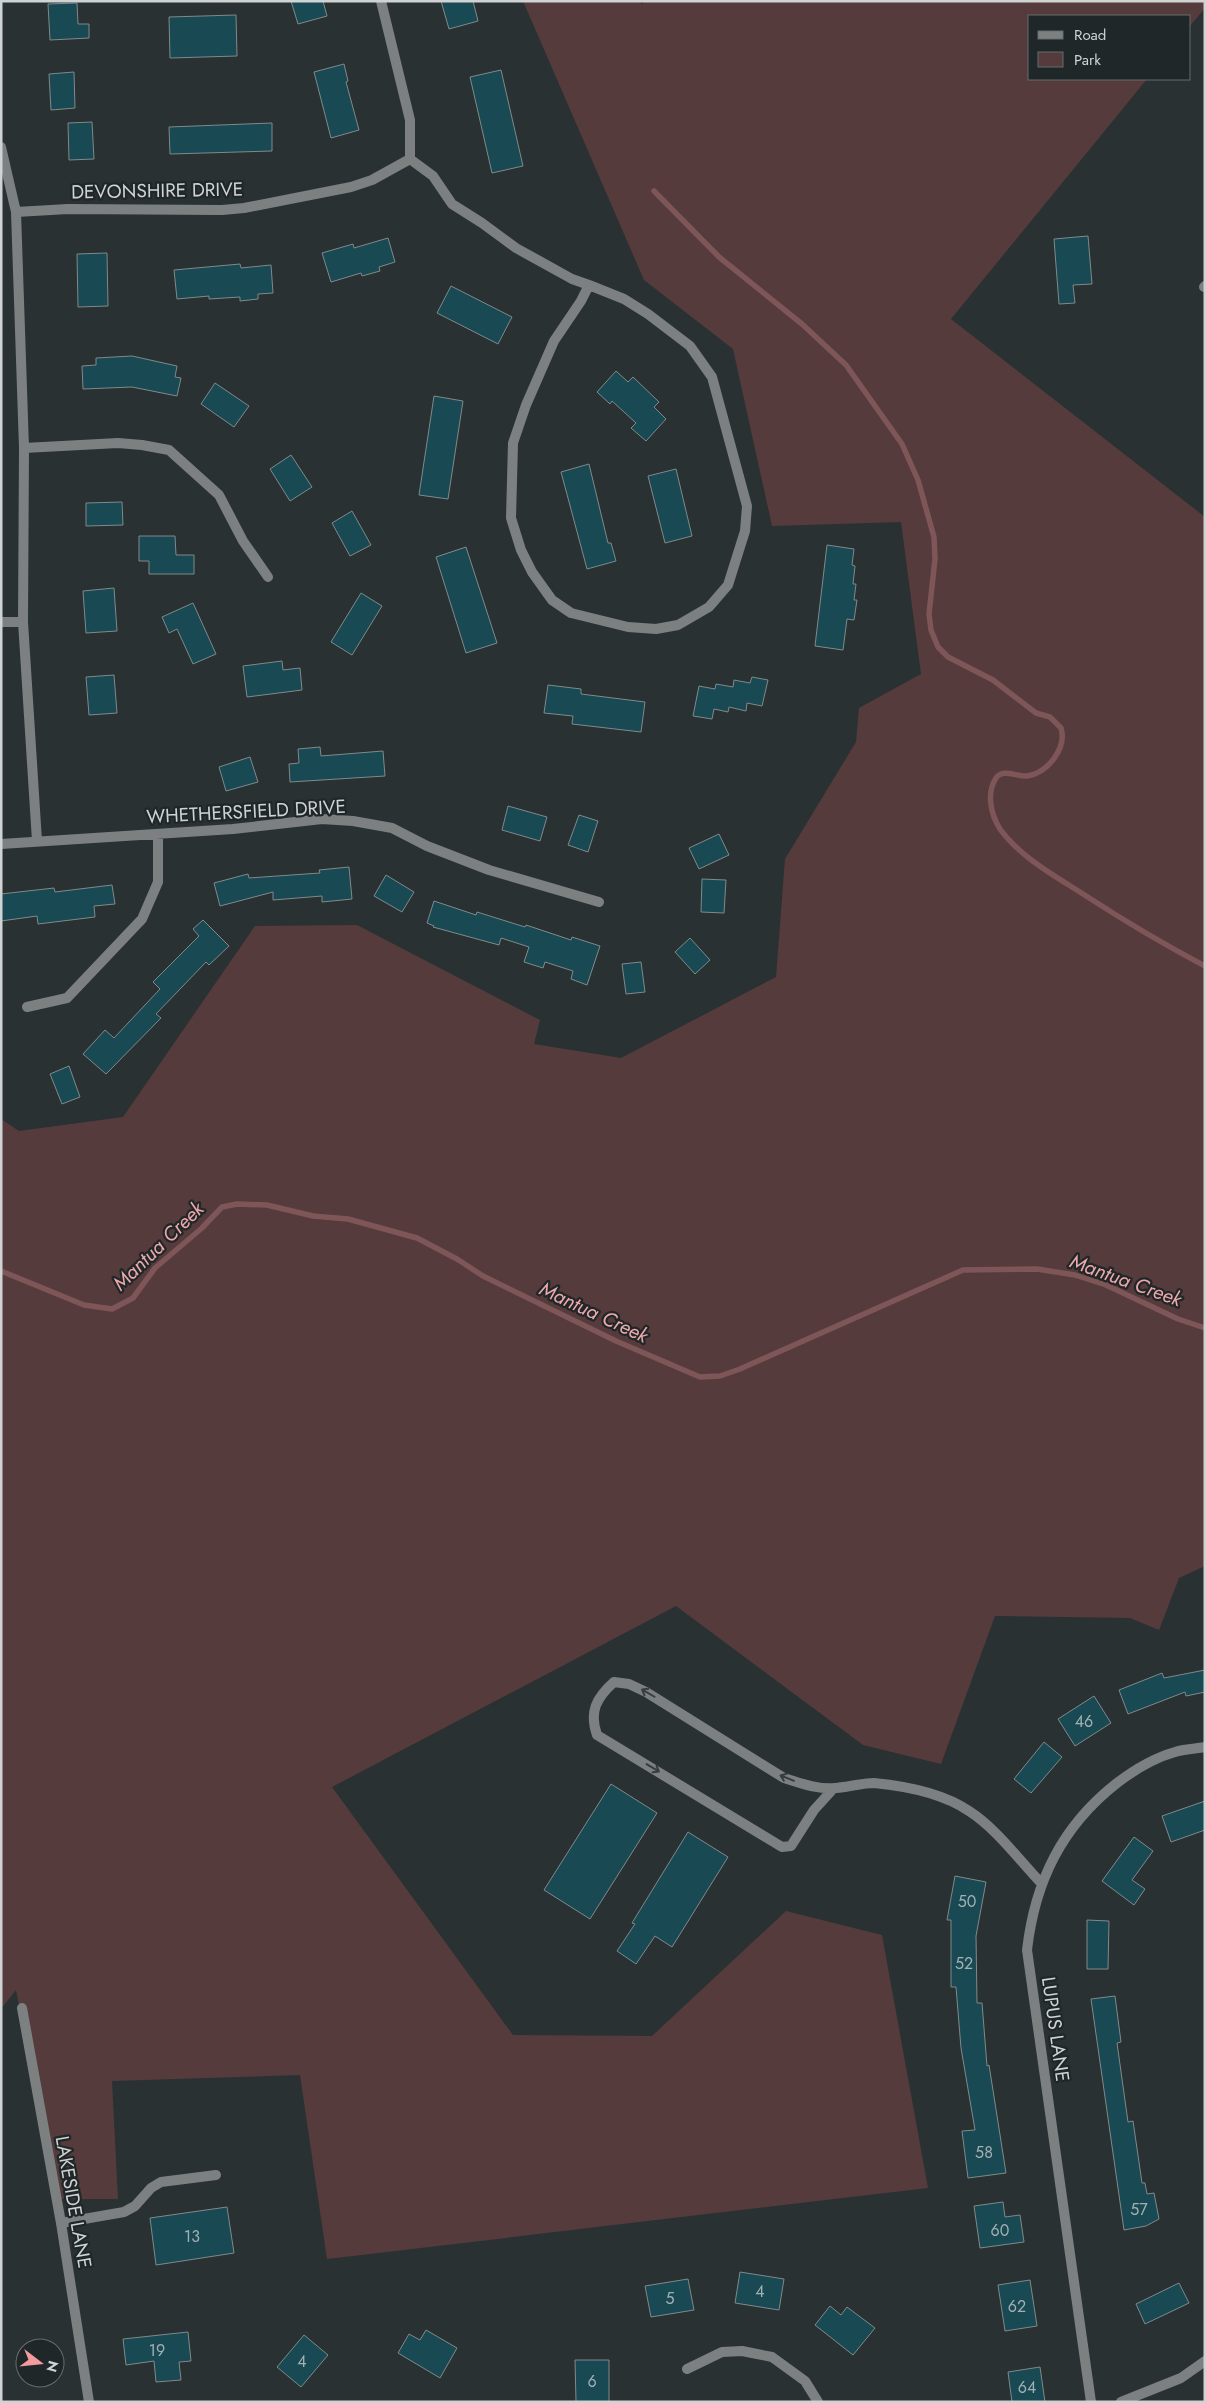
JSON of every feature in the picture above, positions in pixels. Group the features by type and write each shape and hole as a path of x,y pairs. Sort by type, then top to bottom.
{"street":[{"path":"381,1 410,120 410,159 433,176 452,204 482,222 516,248 572,278 624,299 648,314 690,346 712,377 747,506 745,531 728,586 709,607 678,625 656,629 628,627 570,613 552,600 532,572 521,550 511,518 514,443 526,406 554,342 581,302 589,285"},
{"path":"1,147 16,212 24,448 23,622 37,841"},
{"name":"DEVONSHIRE DRIVE","path":"16,212 244,208 351,187 372,180 410,159"},
{"path":"24,448 118,444 142,445 169,450 219,495 243,541 268,577"},
{"path":"1,622 23,622"},
{"name":"WHETHERSFIELD DRIVE","path":"1,844 233,829 322,819 353,821 392,828 427,846 489,870 599,902"},
{"path":"28,1007 66,998 142,919 158,882 158,834"},
{"path":"834,1788 814,1810 791,1846 782,1846 597,1735 592,1720 594,1708 605,1690 614,1682 629,1684 646,1692 784,1778 810,1786 834,1788 873,1783 913,1790 949,1800 969,1810 984,1822 1042,1884"},
{"name":"LUPUS LANE","path":"1091,2402 1028,1950 1034,1905 1061,1843 1074,1824 1105,1792 1143,1766 1174,1752 1205,1747"},
{"name":"LAKESIDE LANE","path":"22,2008 61,2223 89,2402"},
{"path":"61,2223 124,2212 135,2206 151,2188 161,2182 216,2175"},
{"path":"687,2369 722,2352 742,2351 772,2357 805,2381 818,2402"},
{"path":"1121,2402 1181,2378 1205,2361"}],"green space":[{"path":"523,1 641,1 641,5 644,1 1205,1 1205,8 1191,25 1191,15 1028,15 1028,80 1146,80 951,319 1205,517 1205,1566 1179,1578 1159,1630 1130,1618 995,1616 941,1764 863,1745 676,1606 332,1787 513,2035 652,2036 786,1911 882,1935 928,2188 327,2259 300,2075 112,2081 118,2199 56,2199 16,1990 1,2009 1,1119 19,1131 123,1117 255,926 357,925 540,1020 534,1044 621,1058 776,977 785,859 856,742 859,708 921,674 901,522 772,526 733,349 644,280"}],"building":[{"path":"291,1 323,1 327,16 298,24"},
{"path":"441,1 473,1 478,21 449,29"},
{"path":"77,3 78,24 89,24 89,38 50,40 48,4"},
{"path":"236,15 237,56 170,58 169,17"},
{"path":"344,64 348,81 346,82 359,130 331,138 314,72"},
{"path":"501,70 523,166 492,173 470,77"},
{"path":"74,72 75,108 51,110 49,74"},
{"path":"92,122 94,159 69,160 68,123"},
{"path":"272,123 272,151 170,154 169,127"},
{"path":"1088,236 1092,284 1073,285 1075,303 1059,304 1054,239"},
{"path":"388,238 395,262 379,267 380,271 362,276 361,273 331,282 322,253 353,244 354,248"},
{"path":"107,253 108,306 78,307 77,254"},
{"path":"240,264 241,268 271,265 273,293 258,294 258,299 240,301 240,297 209,299 209,296 177,299 174,270"},
{"path":"451,286 512,317 498,344 437,313"},
{"path":"132,356 177,366 175,377 181,378 177,396 132,387 83,389 82,366 96,365 96,358"},
{"path":"616,371 628,382 633,377 659,402 654,407 666,419 646,441 631,428 636,423 612,401 610,404 597,392"},
{"path":"215,383 249,406 234,427 201,404"},
{"path":"434,396 463,401 448,499 419,495"},
{"path":"291,455 312,487 290,501 270,469"},
{"path":"589,464 608,543 611,543 616,561 587,569 561,472"},
{"path":"676,469 692,536 665,543 648,476"},
{"path":"122,502 123,525 86,526 86,503"},
{"path":"352,511 371,545 350,556 332,523"},
{"path":"139,536 175,536 176,555 194,555 194,574 149,574 149,561 139,561"},
{"path":"827,545 854,549 852,565 855,566 853,584 856,584 854,600 857,600 854,620 847,619 843,650 815,646"},
{"path":"466,547 497,643 466,653 436,557"},
{"path":"114,588 117,631 86,633 83,591"},
{"path":"361,593 382,606 352,655 331,642"},
{"path":"193,603 216,654 193,664 177,629 169,633 162,617"},
{"path":"282,661 283,670 300,668 302,690 247,697 243,666"},
{"path":"114,675 117,713 89,715 86,677"},
{"path":"752,677 768,680 762,706 747,703 746,711 729,707 728,712 714,709 712,719 693,716 699,686 715,689 716,684 733,687 734,680 750,683"},
{"path":"548,685 581,689 581,694 645,702 641,732 572,724 573,716 544,713"},
{"path":"320,747 321,756 383,751 385,776 290,782 289,764 299,763 298,749"},
{"path":"250,757 258,782 226,791 219,767"},
{"path":"508,806 547,817 540,841 502,830"},
{"path":"579,815 598,821 588,852 568,845"},
{"path":"719,834 729,855 699,869 689,848"},
{"path":"349,867 352,899 322,902 322,896 273,900 273,892 220,906 214,883 248,874 249,878 320,873 319,870"},
{"path":"386,875 414,892 402,912 374,896"},
{"path":"702,879 726,880 724,913 701,912"},
{"path":"112,885 115,904 94,906 95,917 38,924 37,916 1,921 1,894 54,888 55,892"},
{"path":"434,901 476,915 477,912 525,927 526,925 571,940 572,937 600,946 587,985 571,979 573,971 545,962 543,968 524,962 529,947 501,938 499,945 433,927 427,923"},
{"path":"203,920 229,946 209,965 206,962 156,1014 161,1018 106,1074 83,1054 105,1030 114,1038 160,989 153,982 199,936 193,929"},
{"path":"690,938 710,960 695,974 675,952"},
{"path":"641,962 645,992 626,994 622,964"},
{"path":"69,1066 80,1097 62,1104 50,1074"},
{"path":"1205,1670 1205,1692 1186,1696 1185,1692 1128,1714 1119,1690 1162,1673 1164,1678"},
{"path":"1094,1696 1111,1723 1075,1746 1058,1719"},
{"path":"1044,1742 1062,1757 1031,1793 1014,1779"},
{"path":"611,1784 657,1813 590,1919 544,1890"},
{"path":"1205,1801 1205,1830 1171,1842 1162,1816"},
{"path":"688,1832 728,1857 672,1947 655,1936 636,1964 617,1951 635,1924 632,1923"},
{"path":"1134,1837 1153,1851 1132,1880 1145,1889 1134,1905 1102,1881"},
{"path":"955,1876 986,1882 976,1936 977,2003 982,2003 987,2066 989,2065 1006,2173 968,2178 962,2131 975,2130 961,2048 956,1987 951,1987 951,1920 947,1920"},
{"path":"1087,1920 1109,1921 1108,1969 1087,1969"},
{"path":"1115,1996 1121,2042 1117,2043 1128,2122 1133,2121 1142,2183 1145,2183 1147,2194 1154,2193 1159,2219 1146,2226 1124,2230 1091,1999"},
{"path":"1003,2202 1005,2217 1020,2215 1024,2242 980,2248 974,2206"},
{"path":"227,2207 234,2253 156,2265 150,2218"},
{"path":"740,2272 784,2279 779,2310 735,2303"},
{"path":"688,2279 694,2310 651,2317 645,2286"},
{"path":"1030,2280 1037,2326 1005,2331 998,2285"},
{"path":"1179,2283 1189,2303 1145,2324 1136,2304"},
{"path":"830,2306 841,2315 847,2307 875,2328 853,2355 815,2325"},
{"path":"426,2330 457,2348 440,2378 398,2353 409,2334 420,2340"},
{"path":"188,2332 191,2361 179,2362 181,2380 156,2382 154,2361 126,2365 123,2339"},
{"path":"304,2335 328,2355 301,2387 277,2367"},
{"path":"575,2360 609,2360 609,2402 576,2402"},
{"path":"1040,2367 1045,2402 1012,2402 1008,2372"}],"waterway":[{"path":"654,191 719,257 802,324 846,365 902,444 918,480 934,537 935,559 929,614 931,630 938,647 948,657 993,680 1036,713 1050,717 1061,728 1061,744 1049,765 1035,774 1027,776 1006,773 996,778 990,797 992,811 1000,829 1017,848 1050,873 1143,932 1205,966"},
{"name":"Mantua Creek","path":"1,1271 84,1305 112,1309 133,1298 155,1268 202,1228 222,1207 237,1204 267,1205 313,1216 348,1219 417,1238 457,1259 483,1276 616,1341 700,1377 720,1376 740,1369 963,1270 1037,1269 1075,1275 1106,1285 1178,1319 1205,1328"}]}
